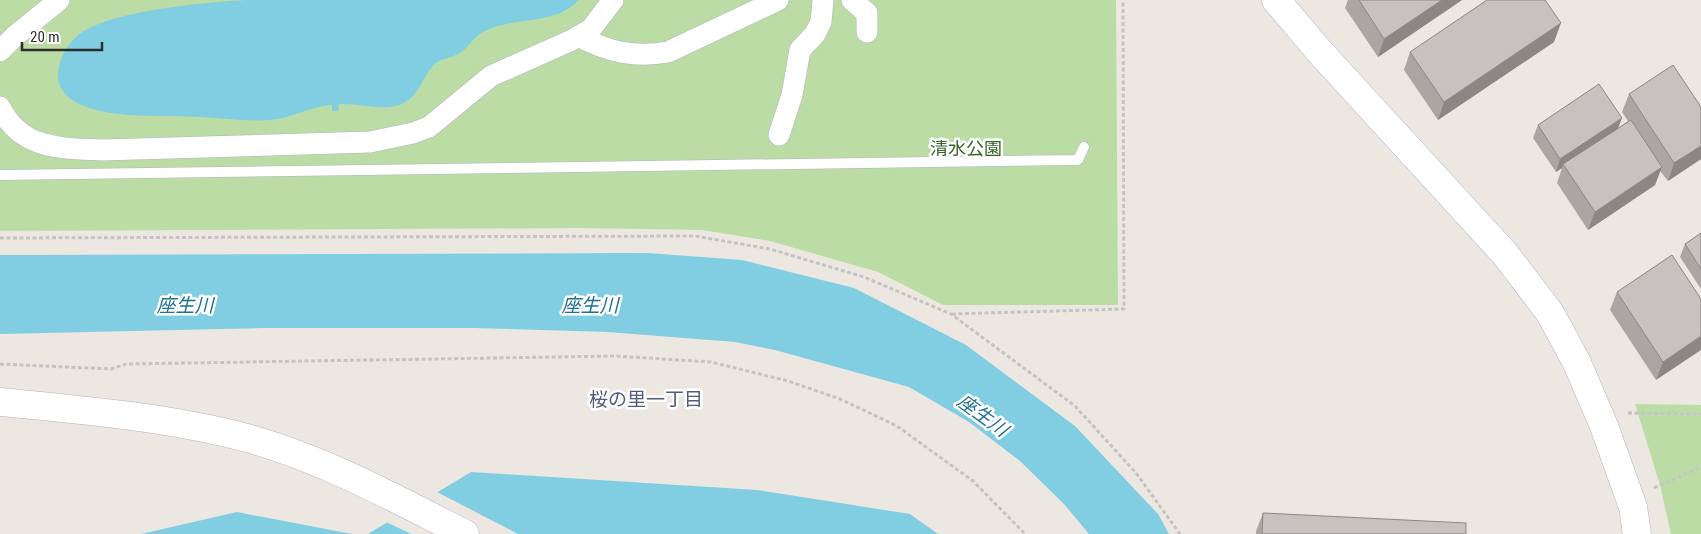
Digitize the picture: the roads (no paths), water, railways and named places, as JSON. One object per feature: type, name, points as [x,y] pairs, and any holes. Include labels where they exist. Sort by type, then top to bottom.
[{"type":"street","points":[[0,51],[15,36],[59,0]]},
{"type":"street","points":[[3,122],[26,137],[70,149],[102,150],[370,142],[413,133],[429,126],[491,76],[591,29],[613,0]]},
{"type":"street","points":[[578,36],[609,51],[623,54],[668,52],[778,0]]},
{"type":"street","points":[[779,135],[792,95],[800,50],[815,34],[821,22],[823,0]]},
{"type":"street","points":[[852,0],[866,13],[867,32]]},
{"type":"street","points":[[1276,0],[1327,60],[1505,254],[1550,313],[1577,363],[1604,426],[1633,507],[1637,534]]},
{"type":"street","points":[[0,402],[122,414],[202,428],[248,439],[292,454],[379,490],[465,534]]},
{"type":"lane","points":[[0,175],[1078,160],[1084,147]]},
{"type":"water","points":[[246,0],[579,0],[558,14],[546,18],[508,24],[483,32],[462,52],[436,63],[410,99],[396,106],[339,104],[338,111],[332,111],[332,105],[277,119],[261,120],[141,116],[111,113],[79,104],[65,94],[59,84],[59,68],[64,53],[77,36],[91,27],[132,14],[157,9]]},
{"type":"water","name":"座生川","points":[[648,253],[742,260],[854,288],[966,345],[1075,426],[1158,514],[1169,534],[1089,534],[1064,504],[1020,461],[969,422],[909,387],[775,350],[735,342],[608,332],[474,328],[264,328],[0,334],[0,255]]},
{"type":"water","points":[[471,472],[757,490],[910,514],[938,534],[368,534]]},
{"type":"water","points":[[237,512],[352,534],[141,534]]},
{"type":"district","name":"桜の里一丁目","points":[[646,399]]},
{"type":"park label","name":"清水公園","points":[[966,149]]}]
